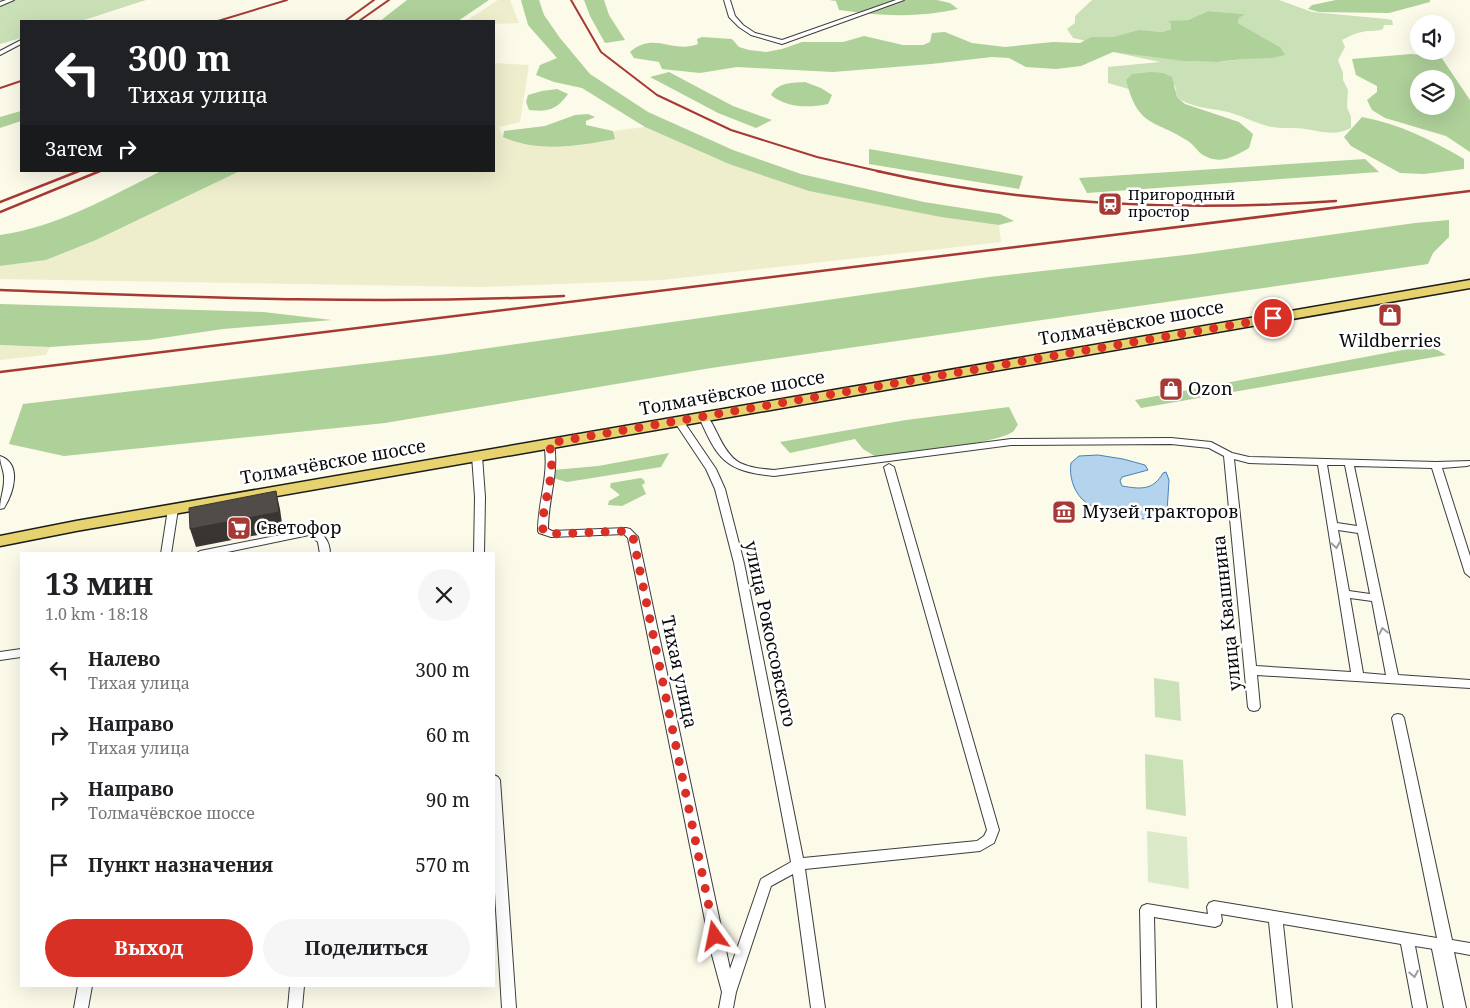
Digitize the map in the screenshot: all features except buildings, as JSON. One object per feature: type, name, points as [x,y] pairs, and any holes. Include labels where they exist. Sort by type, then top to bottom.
[{"type":"main road","name":"Толмачёвское шоссе","points":[[0,541],[549,443],[1470,284]]},
{"type":"street","points":[[0,4],[11,0]]},
{"type":"street","points":[[727,0],[732,17],[741,26],[753,34],[782,42],[901,0]]},
{"type":"street","points":[[0,53],[20,43]]},
{"type":"street","points":[[704,417],[719,452],[732,464],[753,472],[774,473],[1011,442],[1171,441],[1212,445],[1229,455],[1249,460],[1436,465],[1467,463]]},
{"type":"street","name":"улица Рокоссовского","points":[[679,421],[711,469],[720,489],[751,621],[798,864],[818,1008]]},
{"type":"street","name":"Тихая улица","points":[[549,443],[552,456],[551,486],[542,514],[543,531],[551,534],[626,531],[633,537],[719,955],[729,992]]},
{"type":"street","name":"улица Квашнина","points":[[1229,455],[1254,707]]},
{"type":"street","points":[[477,456],[479,552]]},
{"type":"street","points":[[0,459],[10,477],[8,495],[0,506]]},
{"type":"street","points":[[1322,462],[1358,677]]},
{"type":"street","points":[[1349,463],[1393,679]]},
{"type":"street","points":[[1436,465],[1458,530],[1470,574]]},
{"type":"street","points":[[726,1008],[729,992],[766,883],[798,864],[980,846],[989,838],[994,830],[889,467]]},
{"type":"street","points":[[166,552],[173,510]]},
{"type":"street","points":[[1333,526],[1363,530]]},
{"type":"street","points":[[1458,530],[1470,531]]},
{"type":"street","points":[[210,552],[310,532],[319,536],[326,545],[325,552]]},
{"type":"street","points":[[1344,594],[1376,598]]},
{"type":"street","points":[[0,656],[20,653]]},
{"type":"street","points":[[1250,670],[1470,684]]},
{"type":"street","points":[[1398,718],[1441,945],[1449,1008]]},
{"type":"street","points":[[495,795],[509,1008]]},
{"type":"street","points":[[1149,1008],[1147,910],[1215,921],[1214,907],[1470,950]]},
{"type":"street","points":[[1275,917],[1285,1008]]},
{"type":"street","points":[[1407,939],[1420,1008]]},
{"type":"street","points":[[1441,945],[1459,1008]]},
{"type":"street","points":[[81,1008],[85,987]]},
{"type":"street","points":[[295,1008],[297,987]]},
{"type":"green space","points":[[0,0],[146,0],[84,20],[20,20],[20,38],[0,44]]},
{"type":"green space","points":[[407,0],[489,0],[459,20],[381,20]]},
{"type":"green space","points":[[498,0],[510,0],[519,23],[495,24],[495,20],[468,20]]},
{"type":"green space","points":[[521,0],[539,0],[544,15],[560,38],[590,74],[648,112],[733,150],[801,174],[924,202],[1000,214],[1014,221],[999,225],[941,217],[809,191],[729,164],[645,127],[582,88],[554,82],[536,75],[540,65],[557,58],[528,25]]},
{"type":"green space","points":[[584,0],[604,0],[609,15],[625,40],[605,43],[590,16]]},
{"type":"green space","points":[[829,0],[937,0],[950,3],[958,9],[913,15],[869,14],[839,10],[836,1]]},
{"type":"green space","points":[[1092,0],[1279,0],[1312,12],[1392,20],[1393,25],[1384,25],[1383,29],[1359,33],[1342,40],[1345,47],[1338,60],[1343,73],[1343,80],[1348,90],[1347,107],[1351,117],[1351,128],[1329,133],[1302,128],[1272,127],[1228,112],[1195,106],[1177,97],[1175,85],[1126,80],[1129,89],[1108,83],[1108,67],[1160,62],[1113,52],[1211,62],[1243,59],[1280,47],[1238,23],[1239,18],[1244,14],[1208,11],[1188,20],[1169,22],[1171,29],[1162,32],[1139,31],[1113,37],[1091,37],[1086,41],[1073,38],[1067,29],[1075,23],[1075,16]]},
{"type":"green space","points":[[1336,0],[1430,0],[1430,2],[1389,13],[1319,12],[1308,9],[1312,5]]},
{"type":"green space","points":[[1208,11],[1245,14],[1239,18],[1238,23],[1280,47],[1285,55],[1272,58],[1217,62],[1183,61],[1113,52],[1081,66],[1056,69],[1026,67],[1009,58],[992,57],[833,72],[737,67],[700,73],[662,69],[659,62],[634,58],[630,52],[647,43],[680,47],[689,46],[698,44],[697,39],[702,37],[732,39],[739,47],[766,52],[802,42],[843,42],[864,36],[903,45],[923,45],[930,42],[932,33],[945,32],[972,43],[1005,47],[1053,42],[1080,43],[1091,37],[1113,37],[1139,30],[1162,32],[1171,29],[1171,24],[1168,21],[1188,20]]},
{"type":"green space","points":[[1410,54],[1410,60],[1443,60],[1450,70],[1410,70],[1410,115],[1455,115],[1455,78],[1470,100],[1470,152],[1446,136],[1385,118],[1372,110],[1367,100],[1377,92],[1377,86],[1356,75],[1352,59]]},
{"type":"green space","points":[[495,63],[529,65],[520,122],[499,127],[503,137],[615,139],[613,131],[645,127],[729,164],[941,217],[999,225],[1001,242],[662,280],[481,287],[0,279],[0,266],[46,260],[96,240],[238,172],[495,172]]},
{"type":"green space","points":[[669,72],[733,106],[772,120],[756,128],[718,113],[650,77]]},
{"type":"green space","points":[[1163,73],[1172,77],[1177,97],[1185,104],[1239,122],[1253,134],[1249,148],[1226,159],[1209,158],[1188,141],[1142,115],[1136,107],[1126,80],[1132,74]]},
{"type":"green space","points":[[805,82],[821,88],[832,95],[828,104],[813,106],[791,105],[771,95],[781,85]]},
{"type":"green space","points":[[557,89],[568,94],[556,107],[542,111],[529,110],[526,102],[528,95]]},
{"type":"green space","points":[[20,111],[20,121],[0,128],[0,117]]},
{"type":"green space","points":[[588,114],[595,117],[586,121],[586,125],[613,131],[615,139],[573,146],[545,147],[517,142],[503,137],[504,131],[545,126],[575,115]]},
{"type":"green space","points":[[1362,117],[1402,128],[1440,145],[1464,159],[1464,169],[1424,174],[1400,173],[1351,146],[1344,137]]},
{"type":"green space","points":[[869,149],[1023,176],[1019,189],[869,164]]},
{"type":"green space","points":[[1365,159],[1379,172],[1087,193],[1079,178]]},
{"type":"green space","points":[[159,172],[238,172],[96,240],[46,260],[0,266],[0,235],[21,231],[63,218],[102,201]]},
{"type":"green space","points":[[1449,220],[1449,237],[1433,253],[1428,264],[711,368],[385,423],[64,456],[9,444],[23,404],[440,355],[989,277],[1194,254],[1415,223]]},
{"type":"green space","points":[[0,304],[263,312],[332,320],[223,329],[148,340],[50,347],[0,345]]},
{"type":"green space","points":[[0,345],[50,347],[46,355],[0,360]]},
{"type":"green space","points":[[1429,345],[1446,355],[1141,408],[1135,400]]},
{"type":"green space","points":[[1009,407],[1018,425],[1014,431],[990,440],[948,448],[876,457],[863,449],[855,439],[790,453],[780,442],[906,420]]},
{"type":"green space","points":[[669,453],[661,467],[567,482],[549,477],[553,470],[598,466]]},
{"type":"green space","points":[[641,478],[645,483],[642,485],[646,494],[622,506],[608,505],[609,501],[620,495],[610,487],[611,483]]},
{"type":"green space","points":[[1154,678],[1179,682],[1181,721],[1155,717]]},
{"type":"green space","points":[[1145,754],[1183,760],[1186,816],[1146,809]]},
{"type":"green space","points":[[1147,831],[1187,837],[1189,889],[1148,882]]},
{"type":"water","points":[[1098,455],[1145,465],[1148,470],[1122,477],[1120,481],[1122,486],[1140,488],[1150,486],[1166,472],[1169,480],[1167,512],[1148,519],[1136,519],[1100,510],[1082,499],[1072,482],[1071,463],[1079,456]]},
{"type":"railway","points":[[221,20],[287,0]]},
{"type":"railway","points":[[346,20],[374,0]]},
{"type":"railway","points":[[360,20],[389,0]]},
{"type":"railway","points":[[571,0],[601,52],[657,95],[731,130],[817,157],[882,172]]},
{"type":"railway","points":[[0,88],[20,81]]},
{"type":"railway","points":[[877,171],[991,192],[1105,203],[1220,206],[1336,201]]},
{"type":"railway","points":[[0,202],[76,172]]},
{"type":"railway","points":[[0,212],[98,172]]},
{"type":"railway","points":[[0,372],[1470,191]]},
{"type":"railway","points":[[0,290],[352,300],[494,299],[564,296]]},
{"type":"place","name":"Пригородный простор","points":[[1110,204]]},
{"type":"place","name":"Wildberries","points":[[1390,315]]},
{"type":"place","name":"Ozon","points":[[1171,389]]},
{"type":"place","name":"Музей тракторов","points":[[1064,512]]},
{"type":"place","name":"Светофор","points":[[239,528]]},
{"type":"route","points":[[715,936],[633,537],[626,531],[551,534],[543,531],[542,514],[551,486],[552,456],[549,443],[1273,318]]}]
